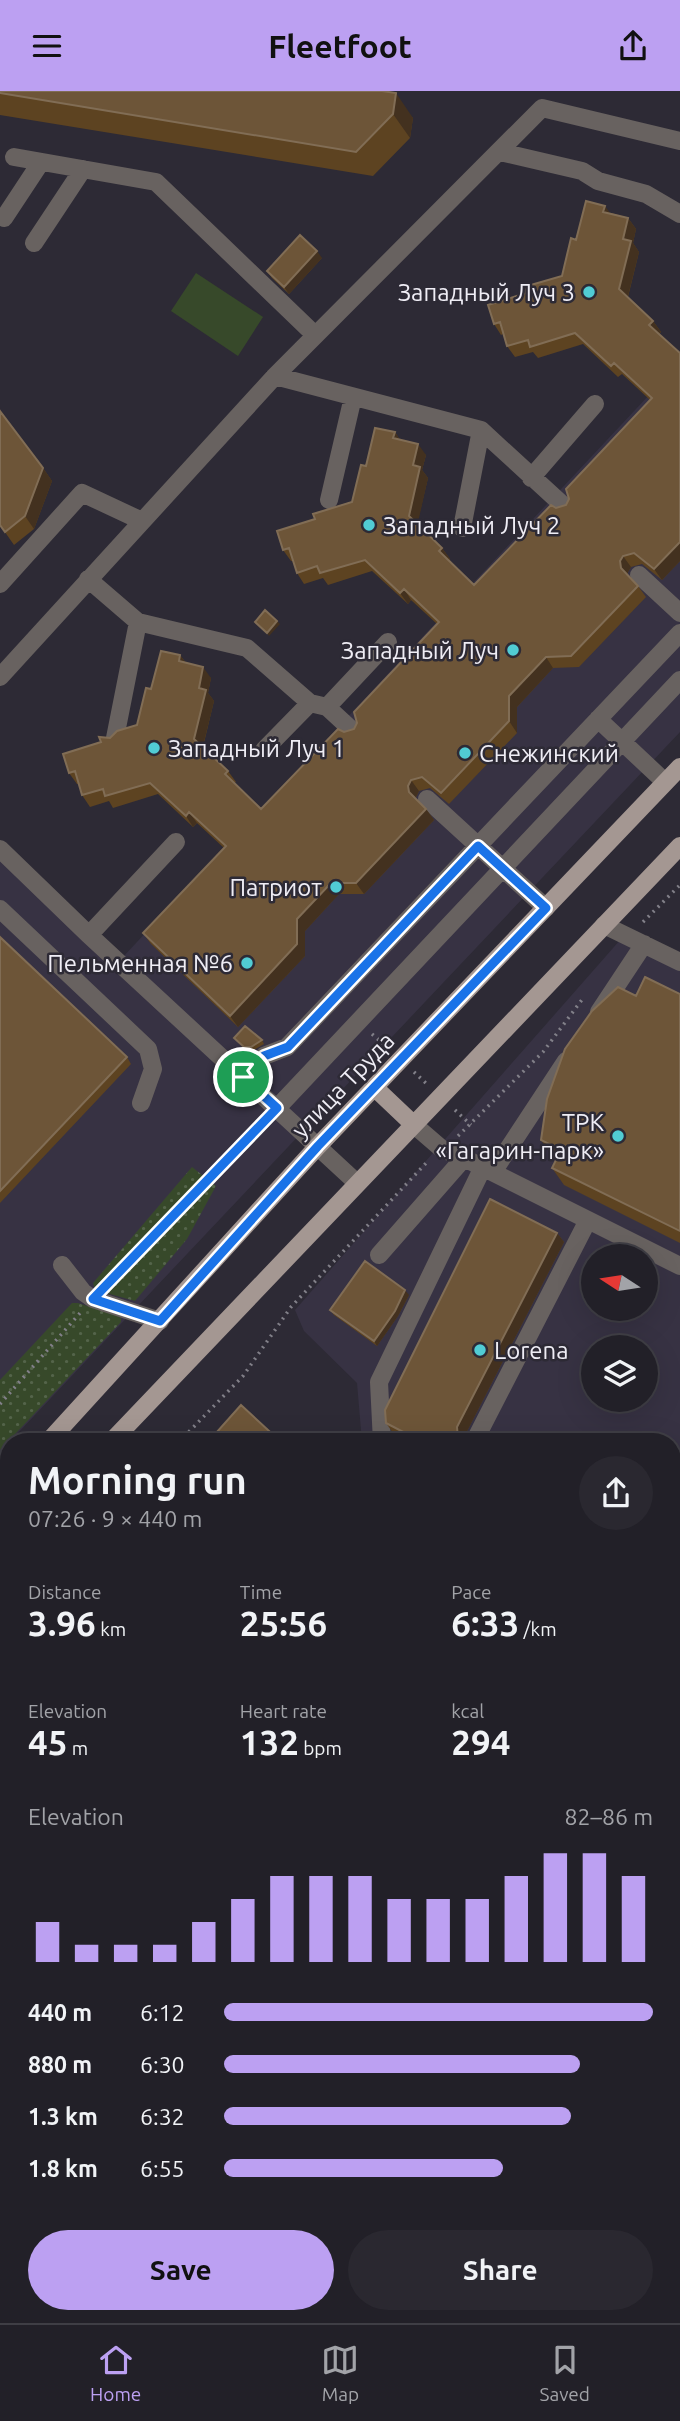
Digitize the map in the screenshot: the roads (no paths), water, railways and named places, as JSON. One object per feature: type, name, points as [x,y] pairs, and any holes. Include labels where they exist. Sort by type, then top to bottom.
[{"type":"main road","name":"улица Труда","points":[[56,1433],[318,1146],[680,767]]},
{"type":"main road","points":[[120,1433],[680,846]]},
{"type":"main road","points":[[374,1087],[414,1124]]},
{"type":"lane","points":[[0,677],[275,376],[541,108],[680,141]]},
{"type":"lane","points":[[500,152],[582,170],[598,181],[646,194],[680,214]]},
{"type":"lane","points":[[14,157],[156,182],[315,335]]},
{"type":"lane","points":[[4,218],[41,162]]},
{"type":"lane","points":[[34,243],[83,169]]},
{"type":"lane","points":[[275,376],[481,430],[566,508]]},
{"type":"lane","points":[[329,500],[353,397]]},
{"type":"lane","points":[[531,478],[595,404]]},
{"type":"lane","points":[[462,527],[481,430]]},
{"type":"lane","points":[[0,583],[82,493],[142,521]]},
{"type":"lane","points":[[639,575],[680,613]]},
{"type":"lane","points":[[88,579],[138,622],[247,649],[354,732]]},
{"type":"lane","points":[[115,738],[138,622]]},
{"type":"lane","points":[[243,1077],[264,1056],[288,1047],[680,633]]},
{"type":"lane","points":[[264,750],[387,642]]},
{"type":"lane","points":[[277,1108],[680,680]]},
{"type":"lane","points":[[598,719],[665,782]]},
{"type":"lane","points":[[428,799],[546,908]]},
{"type":"lane","points":[[89,935],[176,842]]},
{"type":"lane","points":[[0,849],[89,935],[358,1183]]},
{"type":"lane","points":[[0,909],[148,1049],[153,1069],[141,1103]]},
{"type":"lane","points":[[604,925],[677,958]]},
{"type":"lane","points":[[591,1024],[644,944]]},
{"type":"lane","points":[[382,1433],[379,1382],[488,1170],[576,1047]]},
{"type":"lane","points":[[414,1124],[442,1149],[680,1266]]},
{"type":"lane","points":[[379,1255],[464,1158]]},
{"type":"lane","points":[[479,1433],[588,1220]]},
{"type":"lane","points":[[62,1265],[83,1292],[93,1299],[160,1321]]},
{"type":"place","name":"Западный Луч 3","points":[[589,292]]},
{"type":"place","name":"Западный Луч 2","points":[[369,525]]},
{"type":"place","name":"Западный Луч","points":[[513,650]]},
{"type":"place","name":"Западный Луч 1","points":[[154,748]]},
{"type":"place","name":"Снежинский","points":[[465,753]]},
{"type":"place","name":"Патриот","points":[[336,887]]},
{"type":"place","name":"Пельменная №6","points":[[247,963]]},
{"type":"place","name":"ТРК «Гагарин-парк»","points":[[618,1136]]},
{"type":"place","name":"Lorena","points":[[480,1350]]}]
